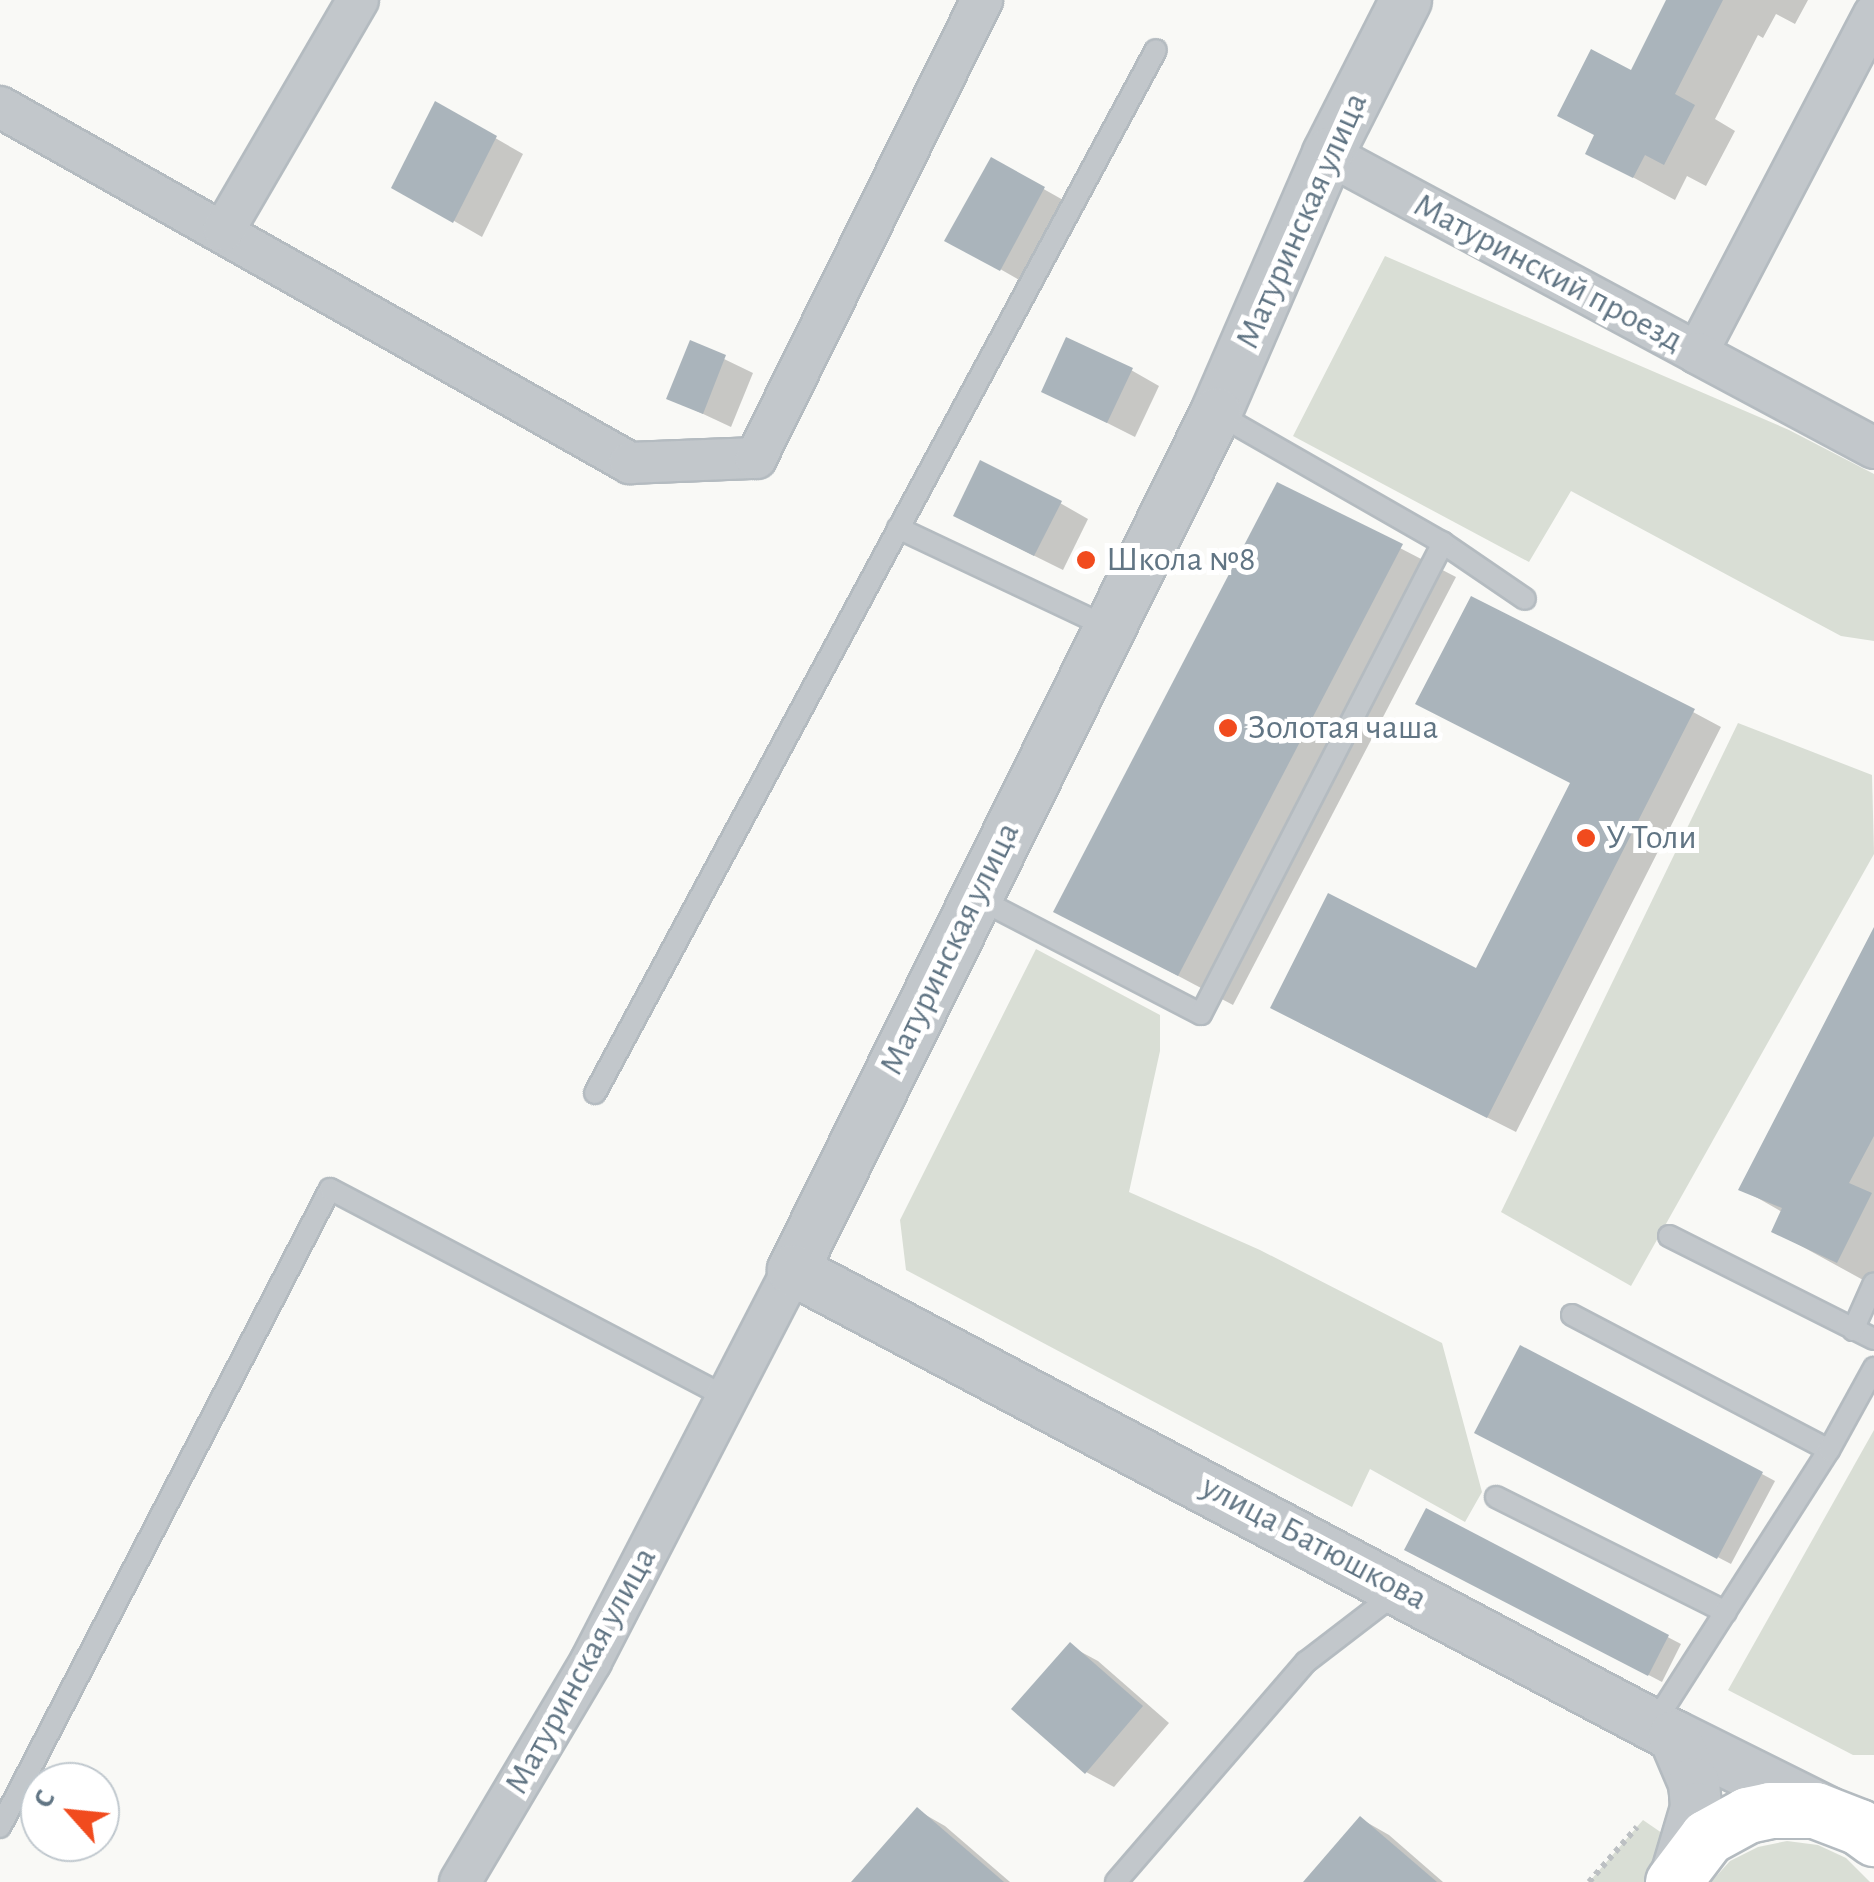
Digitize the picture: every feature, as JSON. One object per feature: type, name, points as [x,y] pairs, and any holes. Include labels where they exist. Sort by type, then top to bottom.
[{"type":"main road","points":[[1675,1877],[1707,1838],[1747,1815],[1792,1808],[1861,1825]]},
{"type":"street","points":[[224,230],[358,0]]},
{"type":"street","points":[[0,107],[224,230],[630,463],[756,458],[982,0]]},
{"type":"street","name":"Матуринская улица","points":[[460,1882],[591,1662],[793,1270],[1107,627],[1216,413],[1328,154],[1406,0]]},
{"type":"street","name":"Матуринский проезд","points":[[1328,154],[1698,353],[1874,15]]},
{"type":"street","points":[[1698,353],[1874,448]]},
{"type":"street","name":"улица Батюшкова","points":[[793,1270],[1664,1730],[1861,1825]]},
{"type":"street","points":[[1664,1730],[1694,1782],[1696,1808],[1675,1877]]},
{"type":"lane","points":[[595,1092],[1156,50]]},
{"type":"lane","points":[[1216,413],[1444,543],[1526,599]]},
{"type":"lane","points":[[898,528],[1107,627]]},
{"type":"lane","points":[[975,897],[1201,1014],[1444,543]]},
{"type":"lane","points":[[0,1827],[330,1189],[728,1398]]},
{"type":"lane","points":[[1669,1236],[1874,1339]]},
{"type":"lane","points":[[1852,1330],[1874,1283]]},
{"type":"lane","points":[[1572,1314],[1829,1450]]},
{"type":"lane","points":[[1664,1730],[1726,1612],[1829,1450],[1874,1368]]},
{"type":"lane","points":[[1496,1497],[1726,1612]]},
{"type":"lane","points":[[1116,1882],[1306,1662],[1401,1589]]},
{"type":"path","points":[[1588,1882],[1644,1820]]},
{"type":"shaded area","points":[[1385,256],[1789,430],[1874,474],[1874,641],[1841,636],[1571,491],[1529,562],[1293,436]]},
{"type":"shaded area","points":[[1738,723],[1872,775],[1874,854],[1631,1286],[1501,1212]]},
{"type":"shaded area","points":[[1036,949],[1160,1015],[1160,1051],[1129,1192],[1260,1250],[1442,1343],[1482,1492],[1465,1522],[1370,1469],[1352,1507],[906,1270],[900,1220]]},
{"type":"shaded area","points":[[1874,1430],[1874,1755],[1853,1755],[1728,1690]]},
{"type":"shaded area","points":[[1643,1820],[1691,1853],[1673,1882],[1589,1882]]},
{"type":"shaded area","points":[[1787,1841],[1818,1845],[1846,1858],[1870,1882],[1711,1882],[1730,1861],[1758,1847]]},
{"type":"building","points":[[1666,0],[1723,0],[1675,94],[1695,105],[1664,165],[1645,155],[1633,178],[1585,154],[1594,135],[1557,116],[1591,49],[1631,70]]},
{"type":"building","points":[[435,101],[497,136],[453,223],[391,188]]},
{"type":"building","points":[[991,157],[1045,187],[1000,271],[944,241]]},
{"type":"building","points":[[1066,337],[1133,368],[1107,423],[1041,392]]},
{"type":"building","points":[[690,340],[726,355],[703,414],[666,399]]},
{"type":"building","points":[[980,460],[1062,501],[1034,556],[953,516]]},
{"type":"building","name":"Золотая чаша","points":[[1277,482],[1403,544],[1178,976],[1053,912]]},
{"type":"building","name":"У Толи","points":[[1471,596],[1695,709],[1487,1118],[1270,1008],[1328,893],[1476,968],[1570,783],[1415,704]]},
{"type":"building","points":[[1874,927],[1874,1136],[1849,1183],[1872,1193],[1837,1263],[1771,1232],[1782,1208],[1738,1190]]},
{"type":"building","points":[[1520,1345],[1763,1472],[1717,1559],[1474,1433]]},
{"type":"building","points":[[1426,1508],[1669,1635],[1648,1676],[1404,1550]]},
{"type":"building","points":[[1070,1642],[1143,1706],[1085,1774],[1011,1709]]},
{"type":"building","points":[[917,1807],[1004,1882],[851,1882]]},
{"type":"building","points":[[1360,1816],[1437,1882],[1303,1882]]},
{"type":"place","name":"Школа №8","points":[[1086,560]]},
{"type":"place","name":"Золотая чаша","points":[[1228,728]]},
{"type":"place","name":"У Толи","points":[[1586,838]]}]
